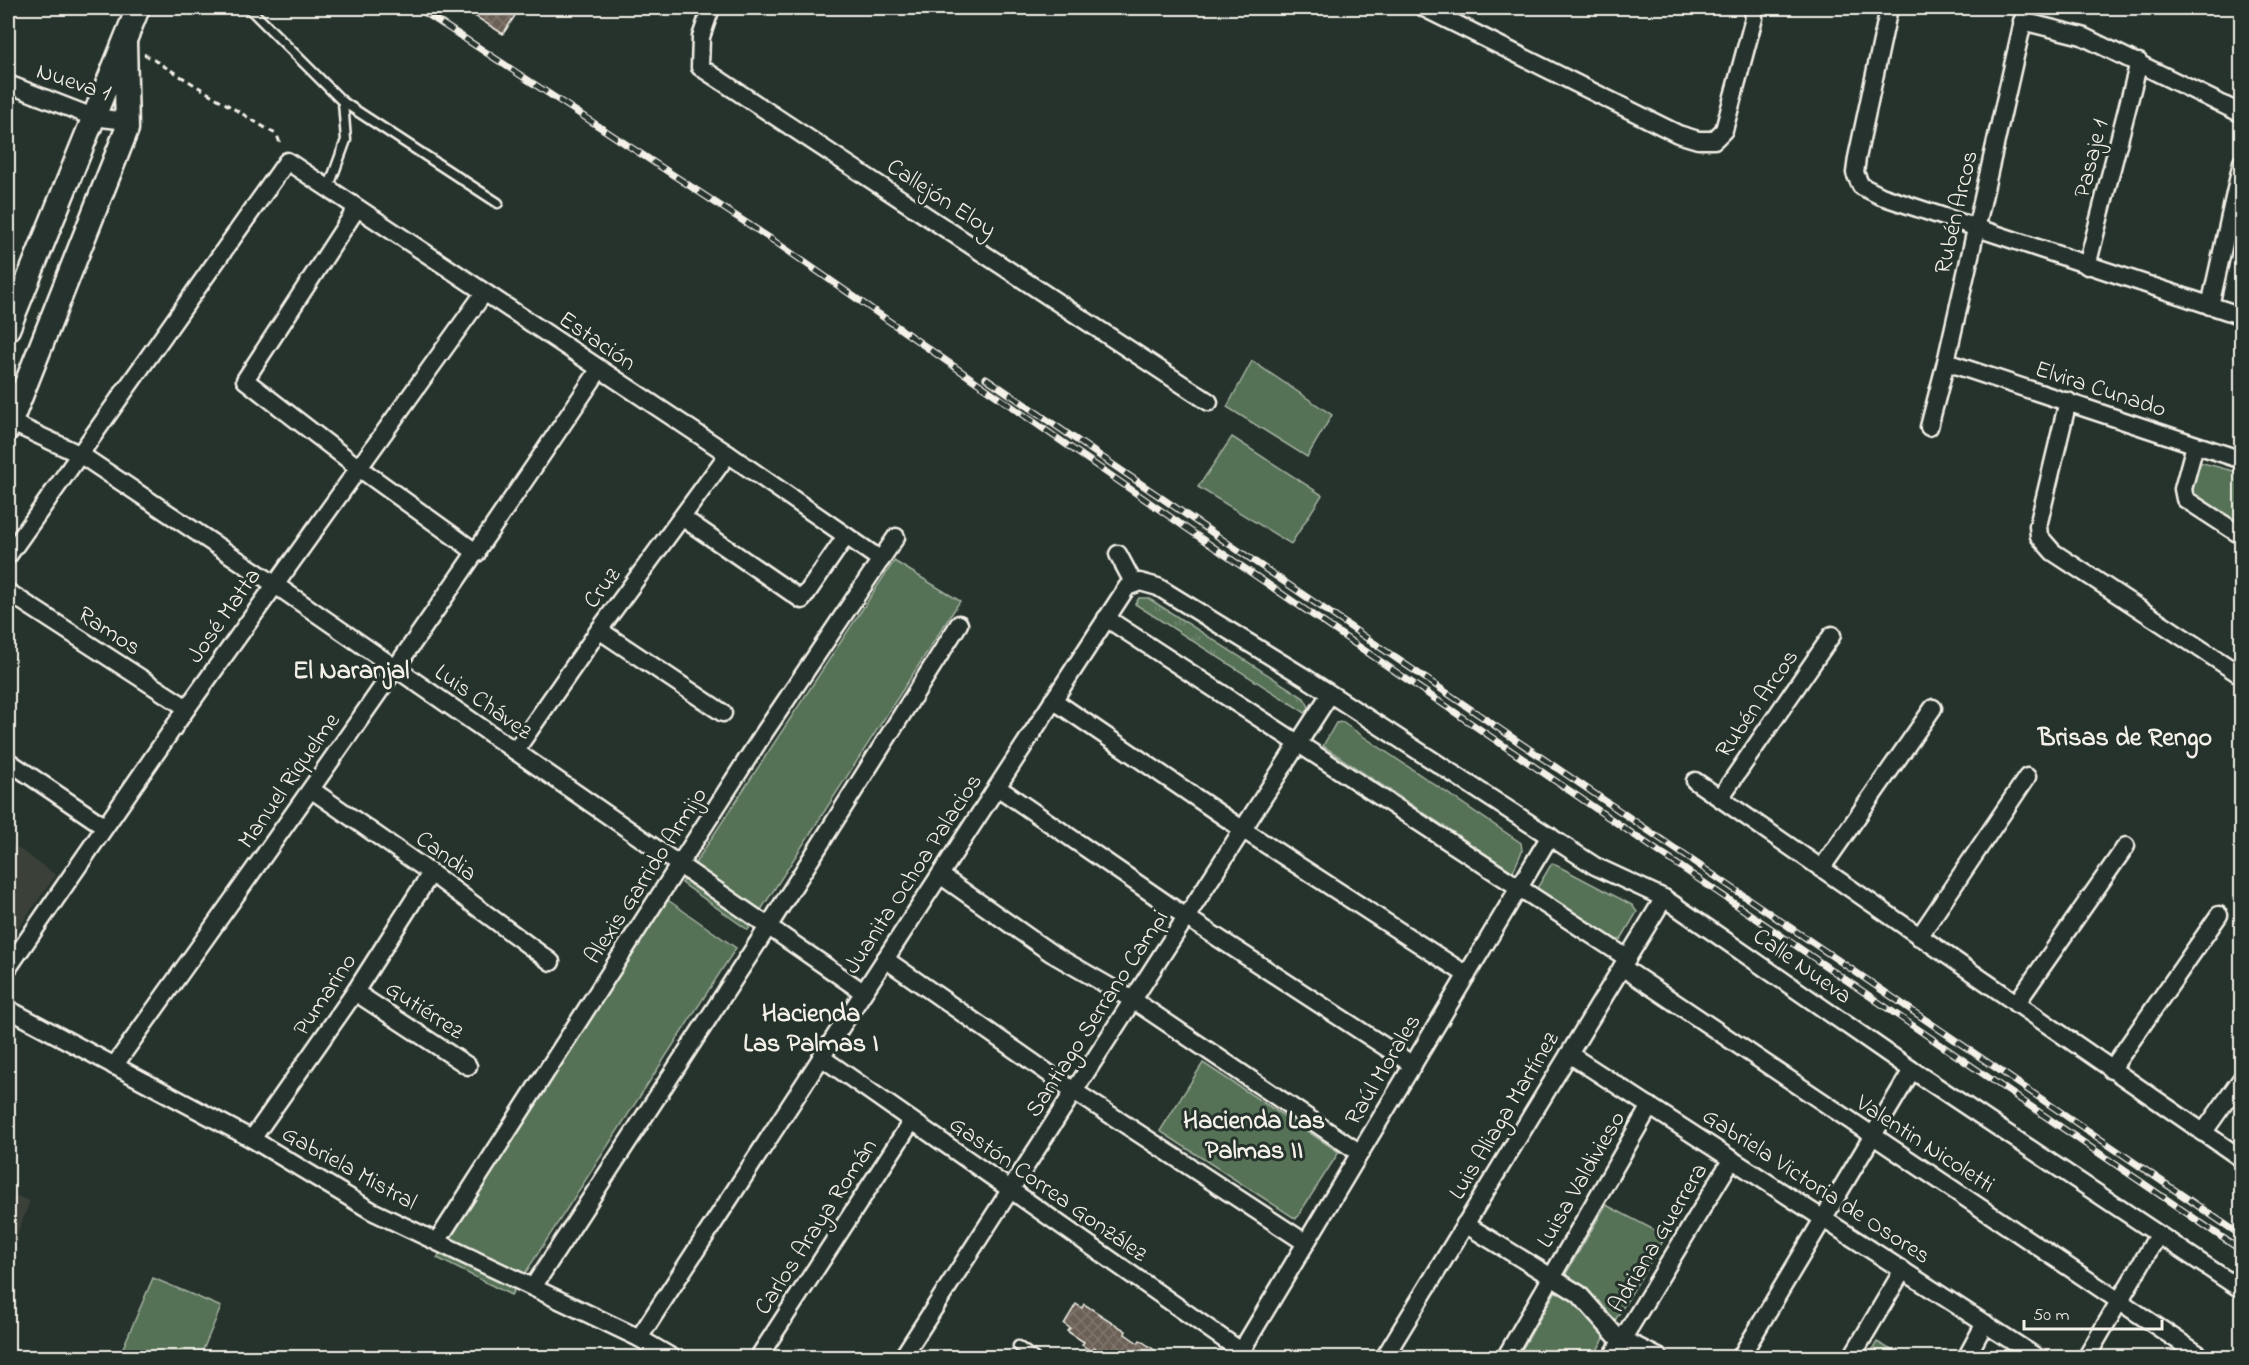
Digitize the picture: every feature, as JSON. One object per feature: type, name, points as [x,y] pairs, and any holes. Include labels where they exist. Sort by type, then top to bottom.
[{"type":"main road","points":[[8,329],[138,8]]},
{"type":"main road","points":[[8,424],[127,129],[124,42]]},
{"type":"street","name":"Callejón Eloy","points":[[711,8],[701,37],[700,67],[1209,402]]},
{"type":"street","points":[[1424,8],[1678,134],[1698,140],[1714,140],[1724,130],[1754,18],[1753,8]]},
{"type":"street","points":[[1889,8],[1855,173],[1861,186],[1881,196],[1976,229],[2241,316]]},
{"type":"street","points":[[2024,14],[2082,36],[2139,62],[2241,114]]},
{"type":"street","name":"Rubén Arcos","points":[[1929,427],[1946,362],[2024,14]]},
{"type":"street","name":"Pasaje 1","points":[[2087,266],[2139,62]]},
{"type":"street","name":"Nueva 1","points":[[8,84],[93,117],[127,121]]},
{"type":"street","points":[[8,556],[287,161]]},
{"type":"street","name":"Estación","points":[[287,161],[728,454],[881,560]]},
{"type":"street","points":[[2210,306],[2241,162]]},
{"type":"street","points":[[357,208],[245,380],[359,468],[477,553]]},
{"type":"street","name":"José Matta","points":[[8,969],[104,826],[274,584],[484,293]]},
{"type":"street","name":"Elvira Cunado","points":[[1946,362],[2241,460]]},
{"type":"street","name":"Manuel Riquelme","points":[[114,1066],[312,789],[394,667],[477,553],[599,370]]},
{"type":"street","points":[[2068,401],[2038,526],[2039,536],[2053,552],[2241,676]]},
{"type":"street","name":"Luis Chávez","points":[[8,424],[81,455],[274,584],[863,992]]},
{"type":"street","points":[[2195,445],[2183,489],[2185,499],[2241,536]]},
{"type":"street","name":"Cruz","points":[[515,751],[599,630],[728,454]]},
{"type":"street","points":[[683,518],[802,600],[846,536]]},
{"type":"street","name":"Alexis Garrido Armijo","points":[[438,1240],[762,736],[896,537]]},
{"type":"street","points":[[1118,554],[1130,585]]},
{"type":"street","name":"Calle Nueva","points":[[1130,585],[1140,582],[1158,587],[1330,694],[1595,866],[1664,898],[1912,1070],[2241,1290]]},
{"type":"street","name":"Juanita Ochoa Palacios","points":[[639,1338],[1106,618],[1130,585]]},
{"type":"street","name":"Ramos","points":[[8,592],[187,708]]},
{"type":"street","name":"Valentin Nicoletti","points":[[1106,618],[1520,888],[1872,1137],[2204,1358]]},
{"type":"street","points":[[533,1287],[768,927],[958,624]]},
{"type":"street","points":[[599,630],[723,713]]},
{"type":"street","name":"Rubén Arcos","points":[[1720,798],[1832,635]]},
{"type":"street","name":"Santiago Serrano Campi","points":[[902,1358],[1330,694]]},
{"type":"street","points":[[1053,700],[1242,829],[1467,975]]},
{"type":"street","points":[[1821,869],[1934,708]]},
{"type":"street","points":[[8,761],[104,826]]},
{"type":"street","points":[[1919,937],[2027,777]]},
{"type":"street","points":[[1695,781],[2241,1159]]},
{"type":"street","points":[[997,787],[1186,917],[1413,1065]]},
{"type":"street","name":"Candia","points":[[312,789],[551,962]]},
{"type":"street","name":"Raúl Morales","points":[[1242,1355],[1306,1243],[1550,836]]},
{"type":"street","points":[[2016,1004],[2126,846]]},
{"type":"street","name":"Pumarino","points":[[252,1139],[355,992],[431,873]]},
{"type":"street","points":[[940,875],[1051,953],[1132,1000],[1360,1153]]},
{"type":"street","name":"Luis Aliaga Martínez","points":[[1384,1358],[1664,898]]},
{"type":"street","points":[[2110,1070],[2219,915]]},
{"type":"street","points":[[885,959],[1074,1091],[1306,1243]]},
{"type":"street","name":"Gutiérrez","points":[[355,992],[468,1066]]},
{"type":"street","name":"Gabriela Mistral","points":[[8,1009],[252,1139],[372,1211],[438,1240],[639,1338],[673,1358]]},
{"type":"street","name":"Gabriela Victoria de Osores","points":[[1569,1054],[2038,1358]]},
{"type":"street","name":"Gastón Correa González","points":[[821,1057],[1242,1355]]},
{"type":"street","points":[[1740,1358],[1912,1070]]},
{"type":"street","points":[[2203,1133],[2241,1078]]},
{"type":"street","name":"Luisa Valdivieso","points":[[1505,1358],[1650,1106]]},
{"type":"street","name":"Carlos Araya Román","points":[[758,1358],[912,1121]]},
{"type":"street","name":"Adriana Guerrera","points":[[1611,1358],[1732,1159]]},
{"type":"street","points":[[1465,1224],[1579,1294],[1616,1336],[1660,1358]]},
{"type":"street","points":[[2086,1358],[2158,1235]]},
{"type":"street","points":[[1851,1358],[1903,1270]]},
{"type":"street","points":[[1966,1358],[1985,1323]]},
{"type":"lane","points":[[249,8],[343,102],[498,203]]},
{"type":"lane","points":[[328,189],[346,140],[343,102]]},
{"type":"lane","points":[[1018,1346],[1035,1358]]},
{"type":"path","points":[[124,42],[277,135],[287,161]]},
{"type":"shaded area","points":[[8,841],[56,875],[8,943]]},
{"type":"shaded area","points":[[8,1193],[30,1201],[8,1257]]},
{"type":"green space","points":[[1252,361],[1332,415],[1307,457],[1227,407]]},
{"type":"green space","points":[[1232,437],[1322,495],[1291,544],[1198,487]]},
{"type":"green space","points":[[2199,462],[2241,473],[2241,527],[2190,495]]},
{"type":"green space","points":[[894,561],[960,601],[748,930],[682,883]]},
{"type":"green space","points":[[1139,598],[1148,598],[1304,698],[1309,707],[1307,714],[1135,604]]},
{"type":"green space","points":[[1342,722],[1521,843],[1522,851],[1513,872],[1323,746],[1336,723]]},
{"type":"green space","points":[[1552,863],[1632,905],[1637,912],[1621,939],[1614,941],[1536,890]]},
{"type":"green space","points":[[665,898],[736,948],[511,1295],[437,1258]]},
{"type":"green space","points":[[1203,1063],[1339,1152],[1296,1219],[1160,1131]]},
{"type":"green space","points":[[1606,1205],[1666,1236],[1593,1357],[1517,1358]]},
{"type":"green space","points":[[153,1278],[221,1307],[200,1357],[119,1357]]},
{"type":"green space","points":[[1877,1342],[1904,1357],[1868,1357]]},
{"type":"building","points":[[462,8],[520,8],[503,34]]},
{"type":"building","points":[[1076,1304],[1082,1308],[1084,1304],[1126,1331],[1125,1334],[1138,1343],[1140,1340],[1166,1358],[1116,1358],[1112,1355],[1109,1358],[1094,1347],[1091,1351],[1082,1345],[1084,1342],[1067,1331],[1070,1328],[1064,1324]]},
{"type":"railway","points":[[418,8],[774,241],[1212,546],[2242,1251]]},
{"type":"railway","points":[[986,378],[2242,1236]]},
{"type":"district","name":"El Naranjal","points":[[351,669]]},
{"type":"district","name":"Brisas de Rengo","points":[[2125,736]]},
{"type":"district","name":"Hacienda Las Palmas I","points":[[811,1027]]},
{"type":"district","name":"Hacienda Las Palmas II","points":[[1254,1134]]}]
